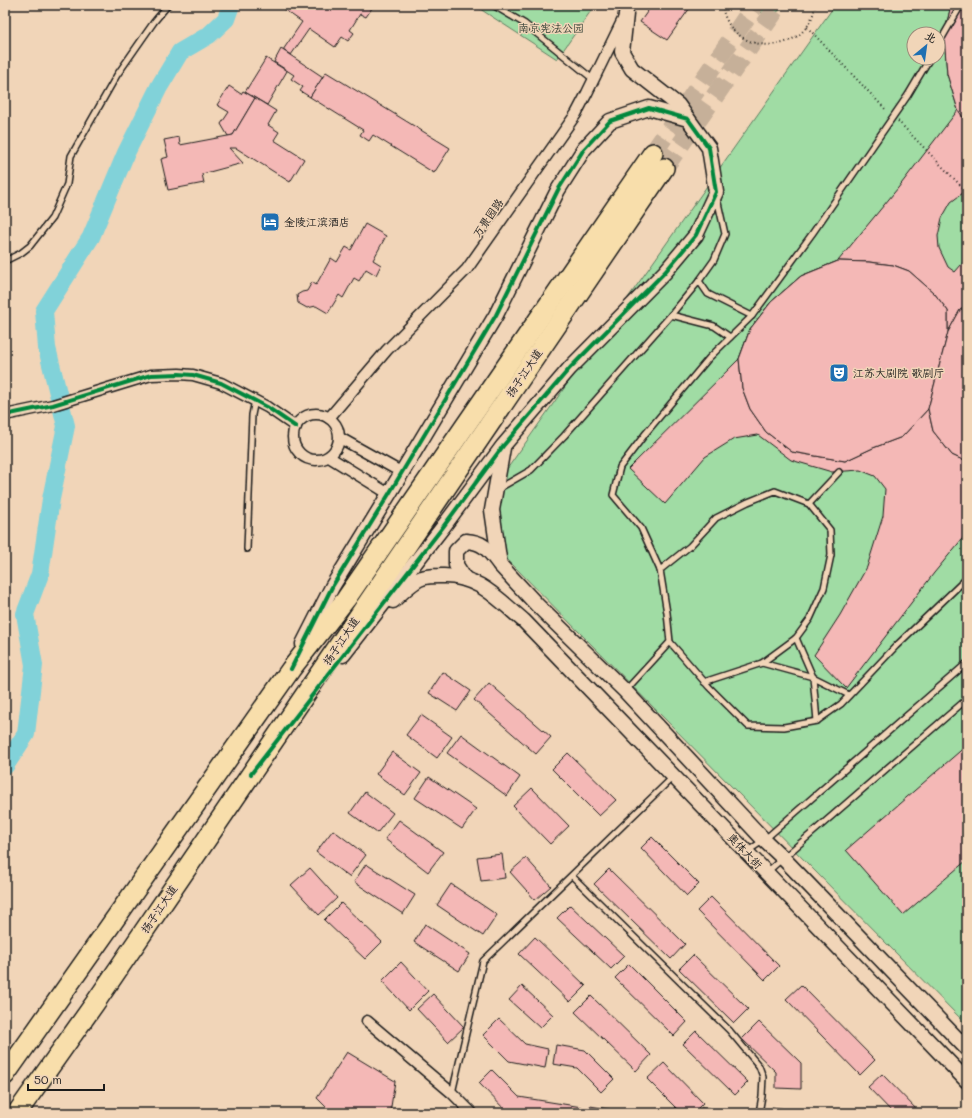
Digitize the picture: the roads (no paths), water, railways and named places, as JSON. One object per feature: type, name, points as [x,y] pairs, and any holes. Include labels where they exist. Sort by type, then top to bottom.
[{"type":"highway","name":"扬子江大道","points":[[5,1075],[290,669],[346,599],[658,160],[251,774],[100,996],[17,1113]]},
{"type":"street","name":"万景园路","points":[[329,418],[387,350],[467,269],[576,114],[628,9]]},
{"type":"street","points":[[251,774],[443,527],[503,446],[570,368],[665,272],[696,235],[716,192],[709,148],[678,105],[632,69],[622,52],[628,9]]},
{"type":"street","points":[[290,669],[332,587],[496,314],[558,190],[584,149],[610,121],[649,108],[688,119]]},
{"type":"street","points":[[5,415],[53,405],[151,375],[179,374],[193,375],[222,383],[255,400],[296,427]]},
{"type":"street","points":[[314,414],[329,418],[335,423],[339,430],[340,438],[335,452],[322,460],[307,459],[296,449],[293,442],[293,434],[296,427],[300,420],[314,414]]},
{"type":"street","points":[[340,438],[401,472]]},
{"type":"street","points":[[500,565],[492,510],[503,446]]},
{"type":"street","points":[[329,457],[389,494]]},
{"type":"street","name":"奥体大街","points":[[465,579],[456,565],[456,551],[466,541],[477,542],[487,549],[537,605],[625,691],[764,840],[967,1049]]},
{"type":"street","name":"奥体大街","points":[[353,641],[401,593],[421,578],[448,575],[465,579],[484,587],[524,621],[967,1080]]},
{"type":"street","points":[[367,1021],[452,1093],[472,1113]]},
{"type":"lane","points":[[5,261],[21,253],[30,246],[52,218],[68,184],[71,156],[117,76],[154,22],[168,5]]},
{"type":"lane","points":[[493,5],[525,24],[594,80]]},
{"type":"lane","points":[[946,32],[962,5]]},
{"type":"lane","points":[[925,66],[908,95],[812,234],[752,316],[709,358],[646,432],[620,467],[613,494],[641,528],[660,570],[670,642],[704,682],[748,726],[784,727],[817,721],[841,704],[896,646],[967,578]]},
{"type":"lane","points":[[496,491],[530,470],[564,436],[671,315],[699,281],[714,260],[725,234],[716,192]]},
{"type":"lane","points":[[699,281],[708,294],[752,316]]},
{"type":"lane","points":[[671,315],[714,326],[730,337]]},
{"type":"lane","points":[[247,549],[252,415],[255,400]]},
{"type":"lane","points":[[809,504],[839,472]]},
{"type":"lane","points":[[660,570],[690,546],[716,518],[774,491],[809,504],[830,530],[831,555],[824,588],[810,619],[796,638],[762,663],[704,682]]},
{"type":"lane","points":[[796,638],[813,677],[817,721]]},
{"type":"lane","points":[[625,691],[670,642]]},
{"type":"lane","points":[[762,663],[813,677],[849,695]]},
{"type":"lane","points":[[747,852],[764,840],[967,663]]},
{"type":"lane","points":[[766,872],[967,699]]},
{"type":"lane","points":[[452,1093],[483,961],[673,776]]},
{"type":"lane","points":[[572,876],[729,1030],[759,1066],[763,1077],[759,1113]]},
{"type":"waterway","points":[[5,766],[26,734],[34,665],[25,614],[40,574],[51,499],[66,426],[47,348],[44,311],[91,237],[126,153],[159,87],[180,52],[209,35],[226,19],[231,5]]},
{"type":"tunnel","points":[[653,153],[755,5]]},
{"type":"tunnel","points":[[664,168],[779,5]]},
{"type":"place","name":"金陵江滨酒店","points":[[270,222]]},
{"type":"place","name":"江苏大剧院 歌剧厅","points":[[839,373]]},
{"type":"park label","name":"南京宪法公园","points":[[551,28]]}]
